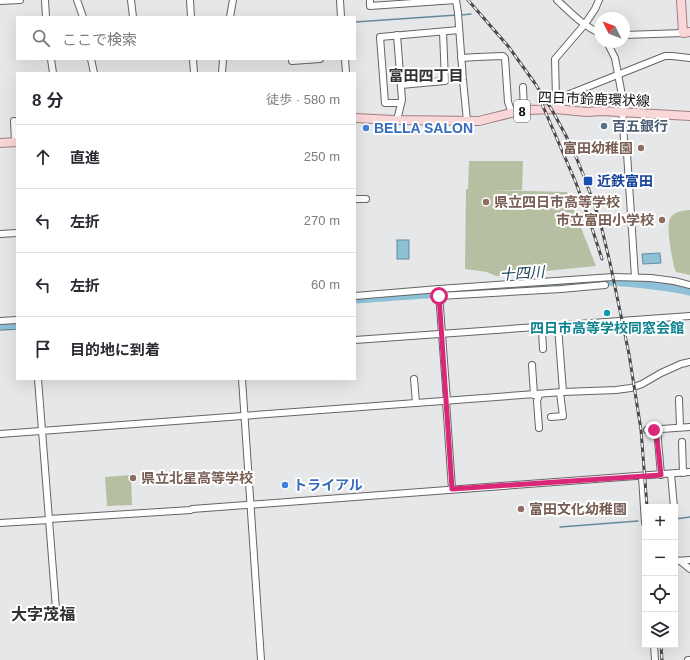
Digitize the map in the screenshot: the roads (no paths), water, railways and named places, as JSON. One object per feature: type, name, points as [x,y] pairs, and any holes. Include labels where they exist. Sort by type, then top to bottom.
[{"type":"main road","points":[[681,0],[686,33]]},
{"type":"main road","name":"四日市鈴鹿環状線","points":[[356,118],[466,122],[479,121],[524,111],[555,109],[587,112],[602,111],[690,116]]},
{"type":"main road","points":[[0,143],[16,142]]},
{"type":"street","points":[[0,1],[20,0]]},
{"type":"street","points":[[45,0],[46,16]]},
{"type":"street","points":[[77,0],[83,16]]},
{"type":"street","points":[[131,0],[132,16]]},
{"type":"street","points":[[190,0],[191,16]]},
{"type":"street","points":[[230,16],[233,0]]},
{"type":"street","points":[[340,0],[341,16]]},
{"type":"street","points":[[370,0],[370,6],[398,2],[456,0],[459,15],[466,122]]},
{"type":"street","points":[[557,0],[574,16],[594,29]]},
{"type":"street","points":[[562,110],[556,98],[555,59],[585,24],[599,0]]},
{"type":"street","points":[[400,103],[385,103],[380,37],[459,30]]},
{"type":"street","points":[[401,85],[445,81],[443,32]]},
{"type":"street","points":[[630,35],[686,33]]},
{"type":"street","points":[[397,35],[402,100],[400,103],[397,120]]},
{"type":"street","points":[[610,48],[615,58],[621,90],[624,140],[627,153],[635,277]]},
{"type":"street","points":[[461,58],[503,56],[505,58],[508,102],[512,113]]},
{"type":"street","points":[[557,99],[665,56],[690,58]]},
{"type":"street","points":[[51,60],[53,72]]},
{"type":"street","points":[[91,60],[94,72]]},
{"type":"street","points":[[193,60],[194,72]]},
{"type":"street","points":[[222,72],[223,60]]},
{"type":"street","points":[[292,60],[306,60]]},
{"type":"street","points":[[345,60],[346,72]]},
{"type":"street","points":[[523,87],[524,111]]},
{"type":"street","points":[[14,121],[16,142]]},
{"type":"street","points":[[356,199],[366,198]]},
{"type":"street","points":[[0,234],[16,233]]},
{"type":"street","points":[[439,293],[613,277],[651,278],[690,285]]},
{"type":"street","points":[[356,296],[561,289],[605,285]]},
{"type":"street","points":[[439,293],[452,489]]},
{"type":"street","points":[[356,340],[690,316]]},
{"type":"street","points":[[0,321],[16,320]]},
{"type":"street","points":[[551,417],[563,416],[558,326]]},
{"type":"street","points":[[540,327],[542,330],[543,349]]},
{"type":"street","points":[[0,434],[561,392],[616,390],[631,388],[642,384],[661,373],[690,362]]},
{"type":"street","points":[[532,365],[539,428]]},
{"type":"street","points":[[414,379],[416,404]]},
{"type":"street","points":[[38,380],[56,609]]},
{"type":"street","points":[[242,380],[261,660]]},
{"type":"street","points":[[679,400],[680,428]]},
{"type":"street","points":[[647,430],[690,427]]},
{"type":"street","points":[[656,429],[661,475]]},
{"type":"street","points":[[0,523],[687,473],[682,442]]},
{"type":"street","points":[[671,474],[674,504]]},
{"type":"street","points":[[642,476],[644,504]]},
{"type":"street","points":[[678,561],[690,560]]},
{"type":"street","points":[[678,562],[690,569]]},
{"type":"street","points":[[654,648],[655,660]]},
{"type":"water","points":[[397,240],[409,240],[409,259],[397,259]]},
{"type":"water","points":[[660,253],[661,263],[643,264],[642,254]]},
{"type":"waterway","points":[[461,15],[471,14]]},
{"type":"waterway","points":[[356,22],[457,15]]},
{"type":"waterway","name":"十四川","points":[[356,299],[611,281],[641,283],[690,291]]},
{"type":"waterway","name":"十四川","points":[[0,325],[16,324]]},
{"type":"waterway","points":[[0,330],[16,329]]},
{"type":"waterway","points":[[678,519],[690,517]]},
{"type":"waterway","points":[[560,527],[638,521]]},
{"type":"railway","points":[[468,0],[508,46],[552,110],[574,152],[600,221],[629,354],[641,430],[647,504]]},
{"type":"railway","points":[[542,104],[576,183],[602,259]]},
{"type":"railway","points":[[661,648],[662,660]]},
{"type":"place","name":"百五銀行","points":[[604,126]]},
{"type":"place","name":"BELLA SALON","points":[[366,128]]},
{"type":"place","name":"富田幼稚園","points":[[641,148]]},
{"type":"place","name":"近鉄富田","points":[[588,181]]},
{"type":"place","name":"県立四日市高等学校","points":[[486,202]]},
{"type":"place","name":"市立富田小学校","points":[[662,220]]},
{"type":"place","name":"四日市高等学校同窓会館","points":[[607,313]]},
{"type":"place","name":"県立北星高等学校","points":[[133,478]]},
{"type":"place","name":"トライアル","points":[[285,485]]},
{"type":"place","name":"富田文化幼稚園","points":[[521,509]]},
{"type":"district","name":"富田四丁目","points":[[426,75]]},
{"type":"district","name":"大字茂福","points":[[43,614]]}]
